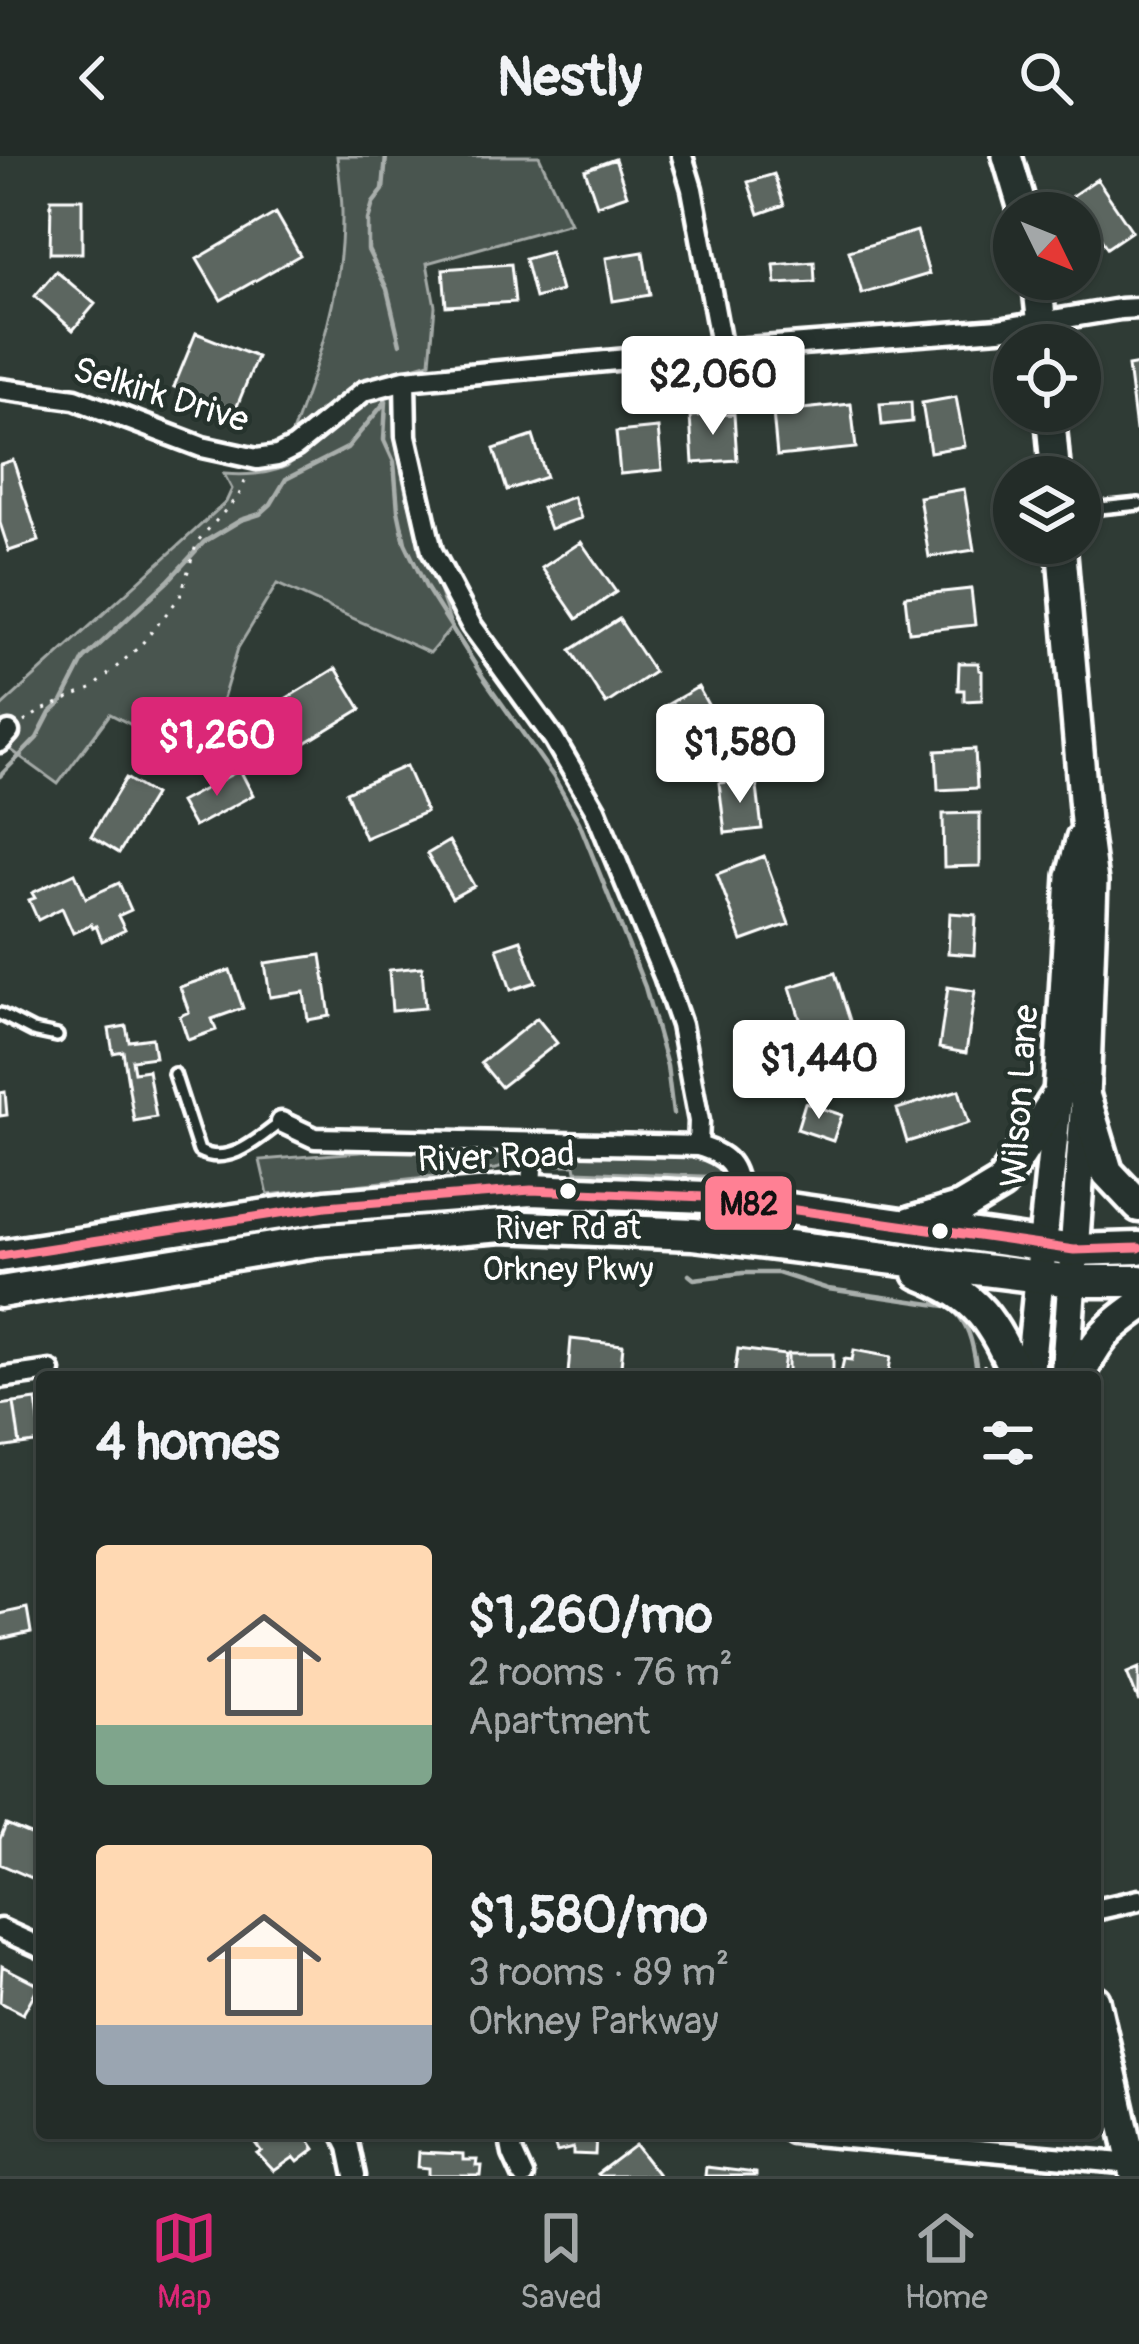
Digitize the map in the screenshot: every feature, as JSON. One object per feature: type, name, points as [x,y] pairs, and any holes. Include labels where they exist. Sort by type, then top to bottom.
[{"type":"main road","points":[[1007,156],[1018,192]]},
{"type":"main road","name":"Wilson Lane","points":[[1063,564],[1093,882],[1072,1097],[1063,1259],[1065,1371]]},
{"type":"main road","points":[[902,1226],[961,1208],[1001,1184],[1072,1097],[1107,1172],[1139,1206]]},
{"type":"main road","name":"River Road","points":[[0,1256],[326,1206],[531,1190],[706,1197],[902,1226],[1063,1259],[1139,1281]]},
{"type":"main road","name":"River Road","points":[[0,1292],[316,1241],[502,1226],[693,1234],[1039,1277],[1063,1259],[1139,1248]]},
{"type":"main road","points":[[878,1258],[963,1293],[994,1328],[1015,1371]]},
{"type":"main road","points":[[1030,1371],[1039,1277]]},
{"type":"main road","points":[[1082,1371],[1092,1348],[1111,1326],[1139,1306]]},
{"type":"main road","points":[[1101,2027],[1133,2170]]},
{"type":"street","points":[[682,156],[722,350]]},
{"type":"street","name":"Selkirk Drive","points":[[1072,324],[1139,308]]},
{"type":"street","name":"Selkirk Drive","points":[[0,389],[75,399],[202,448],[257,459],[295,447],[364,391],[406,380],[993,328]]},
{"type":"street","points":[[406,380],[406,436],[432,551],[471,625],[554,739],[595,809],[681,1025],[699,1121],[698,1146],[723,1156],[733,1166],[739,1202]]},
{"type":"street","name":"River Road","points":[[281,1121],[316,1138],[698,1146]]},
{"type":"street","points":[[531,1190],[533,1144]]},
{"type":"street","points":[[0,1378],[36,1373]]},
{"type":"street","points":[[1101,1909],[1139,1900]]},
{"type":"street","points":[[0,1929],[36,1945]]},
{"type":"street","points":[[345,2139],[356,2176]]},
{"type":"street","points":[[511,2139],[523,2176]]},
{"type":"street","points":[[847,2139],[1133,2170]]},
{"type":"lane","points":[[1101,509],[1139,504]]},
{"type":"lane","points":[[0,1014],[33,1031],[57,1036]]},
{"type":"lane","points":[[174,1074],[199,1151],[205,1155],[245,1149],[281,1121]]},
{"type":"path","points":[[5,737],[42,710],[93,688],[140,646],[180,597],[197,542],[239,495],[257,459]]},
{"type":"shaded area","points":[[337,156],[539,156],[570,223],[427,263],[435,306],[430,362],[358,383],[291,436],[319,354],[338,271],[342,213]]},
{"type":"shaded area","points":[[397,393],[395,440],[407,498],[452,627],[430,653],[277,584],[238,648],[204,762],[110,714],[58,784],[0,742],[0,708],[226,502],[232,489],[224,474],[256,474],[287,466],[360,405]]},
{"type":"shaded area","points":[[509,1149],[517,1153],[517,1160],[496,1169],[268,1195],[260,1160],[372,1151]]},
{"type":"shaded area","points":[[547,1157],[697,1157],[713,1162],[727,1177],[576,1171],[575,1165],[547,1165]]},
{"type":"building","points":[[615,159],[627,195],[597,205],[585,170]]},
{"type":"building","points":[[774,174],[784,205],[759,214],[748,182]]},
{"type":"building","points":[[1097,179],[1132,231],[1107,248],[1101,239],[1101,192],[1078,192]]},
{"type":"building","points":[[51,199],[82,199],[82,253],[50,253]]},
{"type":"building","points":[[276,213],[300,255],[221,300],[197,259]]},
{"type":"building","points":[[917,231],[929,274],[862,294],[849,251]]},
{"type":"building","points":[[550,252],[561,291],[535,298],[525,259]]},
{"type":"building","points":[[643,252],[650,295],[613,301],[606,258]]},
{"type":"building","points":[[814,262],[815,282],[776,284],[774,265]]},
{"type":"building","points":[[511,264],[515,302],[446,306],[443,269]]},
{"type":"building","points":[[56,271],[95,304],[73,330],[35,296]]},
{"type":"building","points":[[196,333],[257,357],[235,411],[174,387]]},
{"type":"building","points":[[1139,364],[1139,430],[1136,430],[1128,366]]},
{"type":"building","points":[[956,397],[965,446],[930,452],[922,403]]},
{"type":"building","points":[[911,402],[912,422],[882,425],[880,404]]},
{"type":"building","points":[[851,404],[856,448],[777,456],[773,412]]},
{"type":"building","points":[[734,414],[737,460],[693,463],[690,416]]},
{"type":"building","points":[[658,428],[662,470],[620,474],[616,432]]},
{"type":"building","points":[[533,436],[546,477],[507,490],[494,449]]},
{"type":"building","points":[[13,460],[39,541],[9,551],[0,523],[0,464]]},
{"type":"building","points":[[964,489],[974,550],[929,557],[919,497]]},
{"type":"building","points":[[573,497],[581,518],[550,529],[542,508]]},
{"type":"building","points":[[581,542],[616,592],[577,619],[542,568]]},
{"type":"building","points":[[971,589],[975,625],[909,632],[905,596]]},
{"type":"building","points":[[619,619],[654,672],[606,704],[571,650]]},
{"type":"building","points":[[959,663],[978,663],[982,700],[964,701],[964,690],[958,690]]},
{"type":"building","points":[[336,668],[361,709],[284,756],[259,715]]},
{"type":"building","points":[[698,687],[724,733],[688,753],[663,707]]},
{"type":"building","points":[[975,749],[977,788],[938,790],[936,751]]},
{"type":"building","points":[[406,766],[426,812],[365,838],[346,792]]},
{"type":"building","points":[[240,770],[253,795],[194,827],[180,802]]},
{"type":"building","points":[[126,778],[154,795],[119,853],[91,836]]},
{"type":"building","points":[[756,779],[762,829],[725,833],[719,783]]},
{"type":"building","points":[[980,813],[980,866],[944,867],[943,814]]},
{"type":"building","points":[[449,841],[474,886],[452,898],[427,854]]},
{"type":"building","points":[[764,856],[789,924],[742,941],[717,874]]},
{"type":"building","points":[[75,873],[86,898],[119,883],[131,910],[118,916],[125,930],[102,941],[91,924],[73,933],[62,908],[38,920],[29,900],[35,898],[32,893]]},
{"type":"building","points":[[950,913],[976,915],[974,955],[948,953]]},
{"type":"building","points":[[521,940],[536,982],[511,990],[497,948]]},
{"type":"building","points":[[321,955],[330,1016],[308,1020],[304,992],[270,997],[265,963]]},
{"type":"building","points":[[422,967],[425,1008],[392,1011],[389,970]]},
{"type":"building","points":[[230,970],[243,1008],[212,1019],[216,1030],[188,1040],[180,1016],[189,1012],[180,987]]},
{"type":"building","points":[[835,973],[852,1027],[807,1041],[790,987]]},
{"type":"building","points":[[948,987],[975,991],[966,1053],[939,1048]]},
{"type":"building","points":[[537,1018],[557,1043],[501,1087],[481,1063]]},
{"type":"building","points":[[126,1026],[129,1041],[152,1038],[155,1057],[132,1060],[134,1072],[148,1070],[156,1117],[134,1121],[123,1051],[113,1053],[109,1029]]},
{"type":"building","points":[[959,1090],[969,1123],[907,1142],[897,1109]]},
{"type":"building","points":[[5,1092],[7,1115],[0,1116],[0,1093]]},
{"type":"building","points":[[805,1103],[842,1115],[833,1141],[797,1129]]},
{"type":"building","points":[[571,1339],[623,1345],[621,1371],[568,1371]]},
{"type":"building","points":[[738,1349],[785,1355],[783,1371],[735,1371]]},
{"type":"building","points":[[854,1350],[891,1357],[889,1371],[841,1371],[844,1359],[852,1360]]},
{"type":"building","points":[[788,1354],[833,1354],[833,1371],[788,1371]]},
{"type":"building","points":[[36,1400],[36,1443],[20,1445],[14,1403]]},
{"type":"building","points":[[14,1403],[20,1445],[0,1448],[0,1405]]},
{"type":"building","points":[[27,1608],[31,1632],[0,1639],[0,1614]]},
{"type":"building","points":[[1139,1668],[1139,1702],[1127,1673]]},
{"type":"building","points":[[6,1824],[36,1836],[32,1878],[0,1864],[0,1839]]},
{"type":"building","points":[[2,1966],[36,1983],[23,2014],[0,2002]]},
{"type":"building","points":[[308,2139],[315,2149],[274,2171],[257,2153],[261,2151],[255,2143]]},
{"type":"building","points":[[547,2139],[596,2139],[595,2155],[573,2154],[573,2148],[557,2152],[554,2143],[547,2143]]},
{"type":"building","points":[[635,2145],[659,2176],[597,2174]]},
{"type":"building","points":[[419,2152],[463,2154],[463,2160],[477,2160],[476,2166],[482,2166],[481,2176],[429,2176],[429,2168],[418,2167]]},
{"type":"building","points":[[706,2167],[756,2173],[756,2176],[705,2176]]},
{"type":"waterway","points":[[386,156],[383,190],[368,220],[368,250],[387,289],[400,344]]},
{"type":"waterway","points":[[386,401],[384,440],[394,462],[405,543],[426,587],[579,822],[645,987],[667,1066],[673,1114]]},
{"type":"waterway","points":[[0,776],[37,738],[84,659],[204,542],[260,514],[286,479],[347,448],[386,401]]},
{"type":"waterway","points":[[689,1275],[694,1279],[778,1273],[828,1289],[946,1306],[966,1327],[977,1371]]},
{"type":"transit line","name":"M82","points":[[0,1256],[326,1206],[531,1190],[706,1197],[1074,1250],[1139,1248]]},
{"type":"place","name":"River Rd at Orkney Pkwy","points":[[568,1191]]}]
